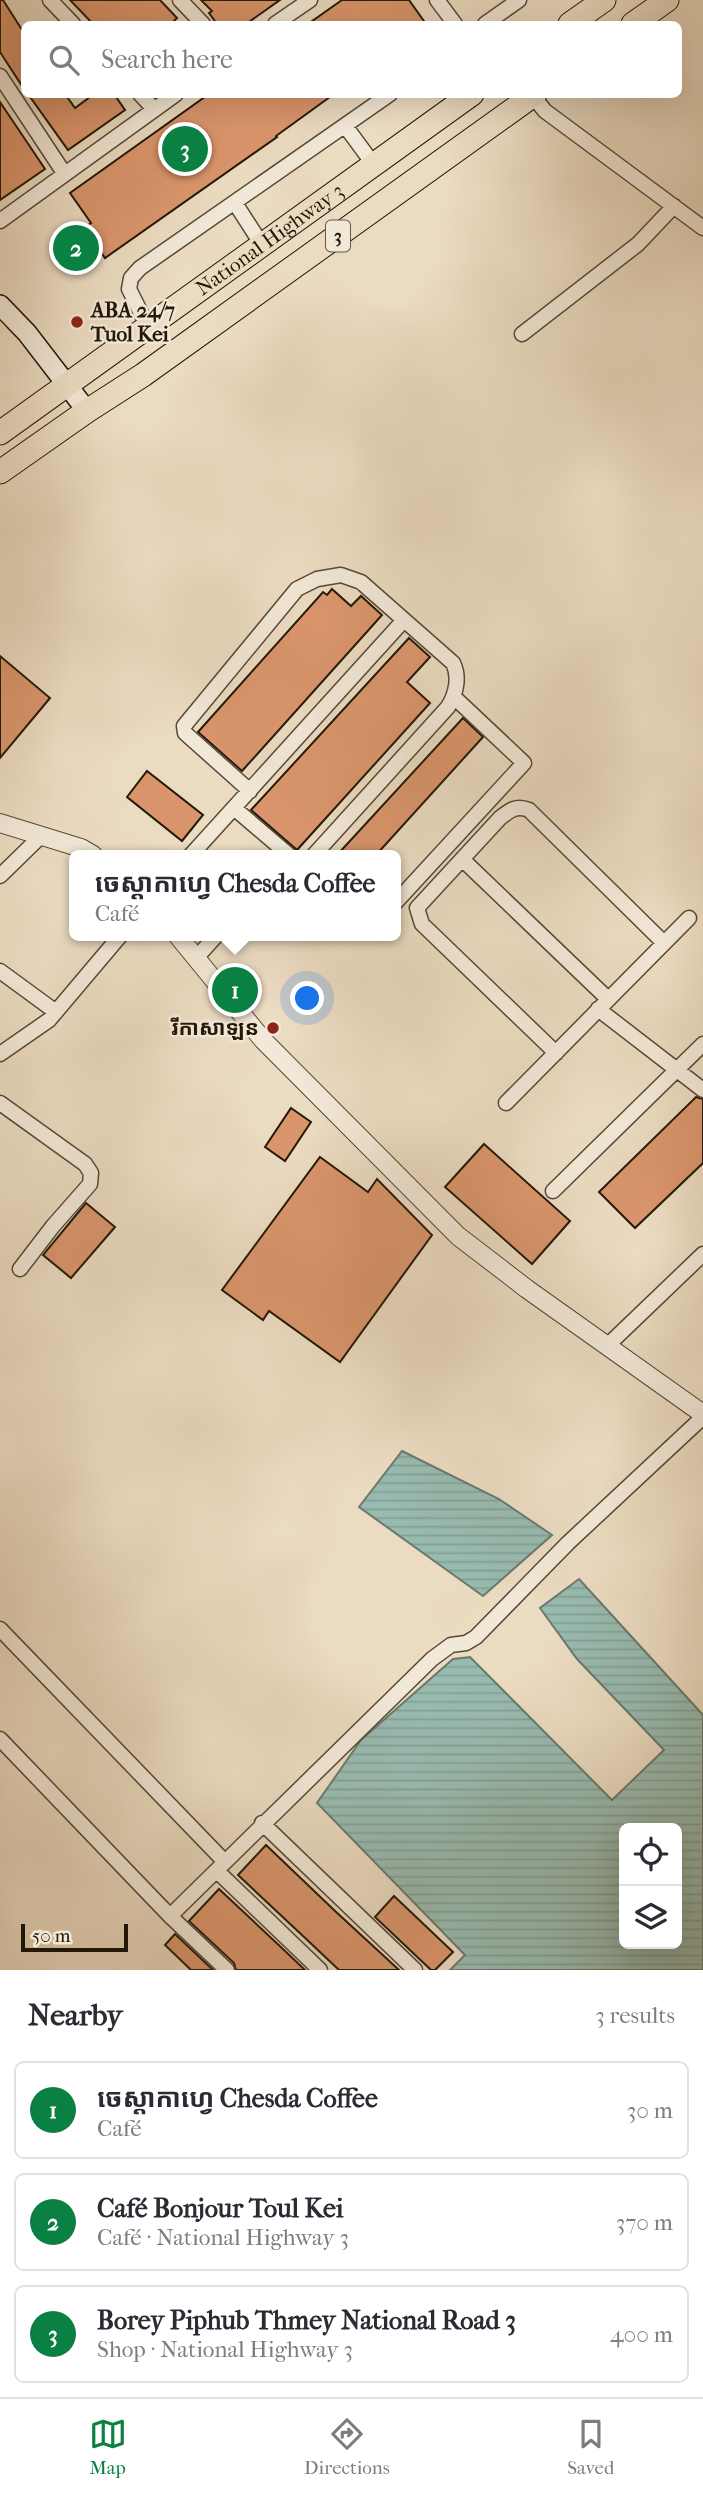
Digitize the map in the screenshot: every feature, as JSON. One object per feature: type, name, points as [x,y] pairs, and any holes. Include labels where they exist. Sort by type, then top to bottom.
[{"type":"highway","points":[[577,13],[604,0]]},
{"type":"highway","points":[[637,21],[667,0]]},
{"type":"highway","name":"National Highway 3","points":[[0,433],[466,98]]},
{"type":"highway","name":"National Highway 3","points":[[0,472],[143,375],[524,98]]},
{"type":"main road","points":[[0,305],[27,333],[87,411]]},
{"type":"street","points":[[50,0],[71,21]]},
{"type":"street","points":[[180,0],[200,21]]},
{"type":"street","points":[[279,21],[310,0]]},
{"type":"street","points":[[437,0],[453,21]]},
{"type":"street","points":[[489,21],[519,0]]},
{"type":"street","points":[[0,76],[64,173]]},
{"type":"street","points":[[144,98],[154,109]]},
{"type":"street","points":[[0,221],[170,98]]},
{"type":"street","points":[[148,327],[129,289],[131,278],[140,268],[385,98]]},
{"type":"street","points":[[524,98],[703,228]]},
{"type":"street","points":[[346,127],[374,165]]},
{"type":"street","points":[[235,203],[262,245]]},
{"type":"street","points":[[522,334],[638,244],[674,206]]},
{"type":"street","points":[[250,791],[185,733],[184,726],[290,596],[317,579],[341,575],[352,577],[361,582],[456,667],[454,697],[449,707],[319,850]]},
{"type":"street","points":[[196,850],[404,620]]},
{"type":"street","points":[[401,897],[524,763],[454,697]]},
{"type":"street","points":[[556,1053],[422,924],[417,908],[511,809],[521,807],[529,810],[664,943]]},
{"type":"street","points":[[234,808],[283,850]]},
{"type":"street","points":[[0,823],[84,850]]},
{"type":"street","points":[[0,876],[40,837]]},
{"type":"street","points":[[462,859],[603,1004],[703,1090]]},
{"type":"street","points":[[506,1103],[689,918]]},
{"type":"street","points":[[0,1054],[49,1020],[116,941]]},
{"type":"street","points":[[170,1916],[432,1659],[451,1645],[466,1643],[476,1637],[701,1411],[607,1346],[458,1236],[263,1040],[182,941]]},
{"type":"street","points":[[195,958],[211,941]]},
{"type":"street","points":[[0,971],[56,1012]]},
{"type":"street","points":[[553,1191],[703,1044]]},
{"type":"street","points":[[0,1103],[85,1164],[91,1174],[90,1184],[20,1269]]},
{"type":"street","points":[[607,1346],[703,1254]]},
{"type":"street","points":[[0,1629],[320,1970]]},
{"type":"street","points":[[0,1739],[170,1916],[227,1970]]},
{"type":"street","points":[[262,1823],[415,1970]]},
{"type":"water","points":[[402,1451],[499,1499],[552,1535],[483,1596],[359,1507]]},
{"type":"water","points":[[579,1579],[703,1715],[703,1970],[450,1970],[465,1955],[317,1803],[361,1740],[453,1659],[470,1657],[612,1800],[664,1750],[577,1659],[540,1608]]},
{"type":"building","points":[[0,0],[3,0],[21,28],[21,84],[0,52]]},
{"type":"building","points":[[70,0],[160,0],[177,18],[174,21],[90,21]]},
{"type":"building","points":[[201,0],[280,0],[250,21],[215,21],[209,13],[212,11]]},
{"type":"building","points":[[342,0],[409,0],[424,21],[312,21]]},
{"type":"building","points":[[31,98],[68,98],[75,108],[89,98],[117,98],[125,110],[68,150]]},
{"type":"building","points":[[203,98],[328,98],[105,258],[84,228],[91,223],[70,193]]},
{"type":"building","points":[[0,102],[45,169],[0,200]]},
{"type":"building","points":[[332,589],[351,606],[361,596],[382,615],[242,771],[198,732],[323,592],[327,595]]},
{"type":"building","points":[[409,638],[430,657],[407,682],[430,703],[297,850],[251,810]]},
{"type":"building","points":[[0,656],[50,698],[0,758]]},
{"type":"building","points":[[463,718],[483,737],[381,850],[342,850]]},
{"type":"building","points":[[147,771],[203,815],[182,841],[127,797]]},
{"type":"building","points":[[696,1097],[703,1099],[703,1163],[635,1228],[599,1192]]},
{"type":"building","points":[[291,1108],[311,1122],[285,1161],[265,1147]]},
{"type":"building","points":[[484,1144],[570,1221],[532,1264],[445,1187]]},
{"type":"building","points":[[320,1157],[368,1192],[377,1179],[432,1235],[340,1362],[269,1311],[263,1320],[222,1290]]},
{"type":"building","points":[[86,1203],[115,1227],[71,1278],[43,1255]]},
{"type":"building","points":[[266,1845],[399,1970],[339,1970],[238,1875]]},
{"type":"building","points":[[219,1889],[305,1970],[236,1970],[234,1963],[189,1921]]},
{"type":"building","points":[[394,1896],[453,1952],[435,1970],[431,1970],[375,1917]]},
{"type":"building","points":[[175,1934],[213,1970],[191,1970],[165,1945]]},
{"type":"place","name":"Borey Piphub Thmey National Road 3","points":[[185,149]]},
{"type":"place","name":"Café Bonjour Toul Kei","points":[[76,248]]},
{"type":"place","name":"ABA 24/7 Tuol Kei","points":[[77,322]]},
{"type":"place","name":"ចេស្ដាកាហ្វេ Chesda Coffee","points":[[235,990]]},
{"type":"place","name":"រីកាសាឡន","points":[[273,1028]]}]
